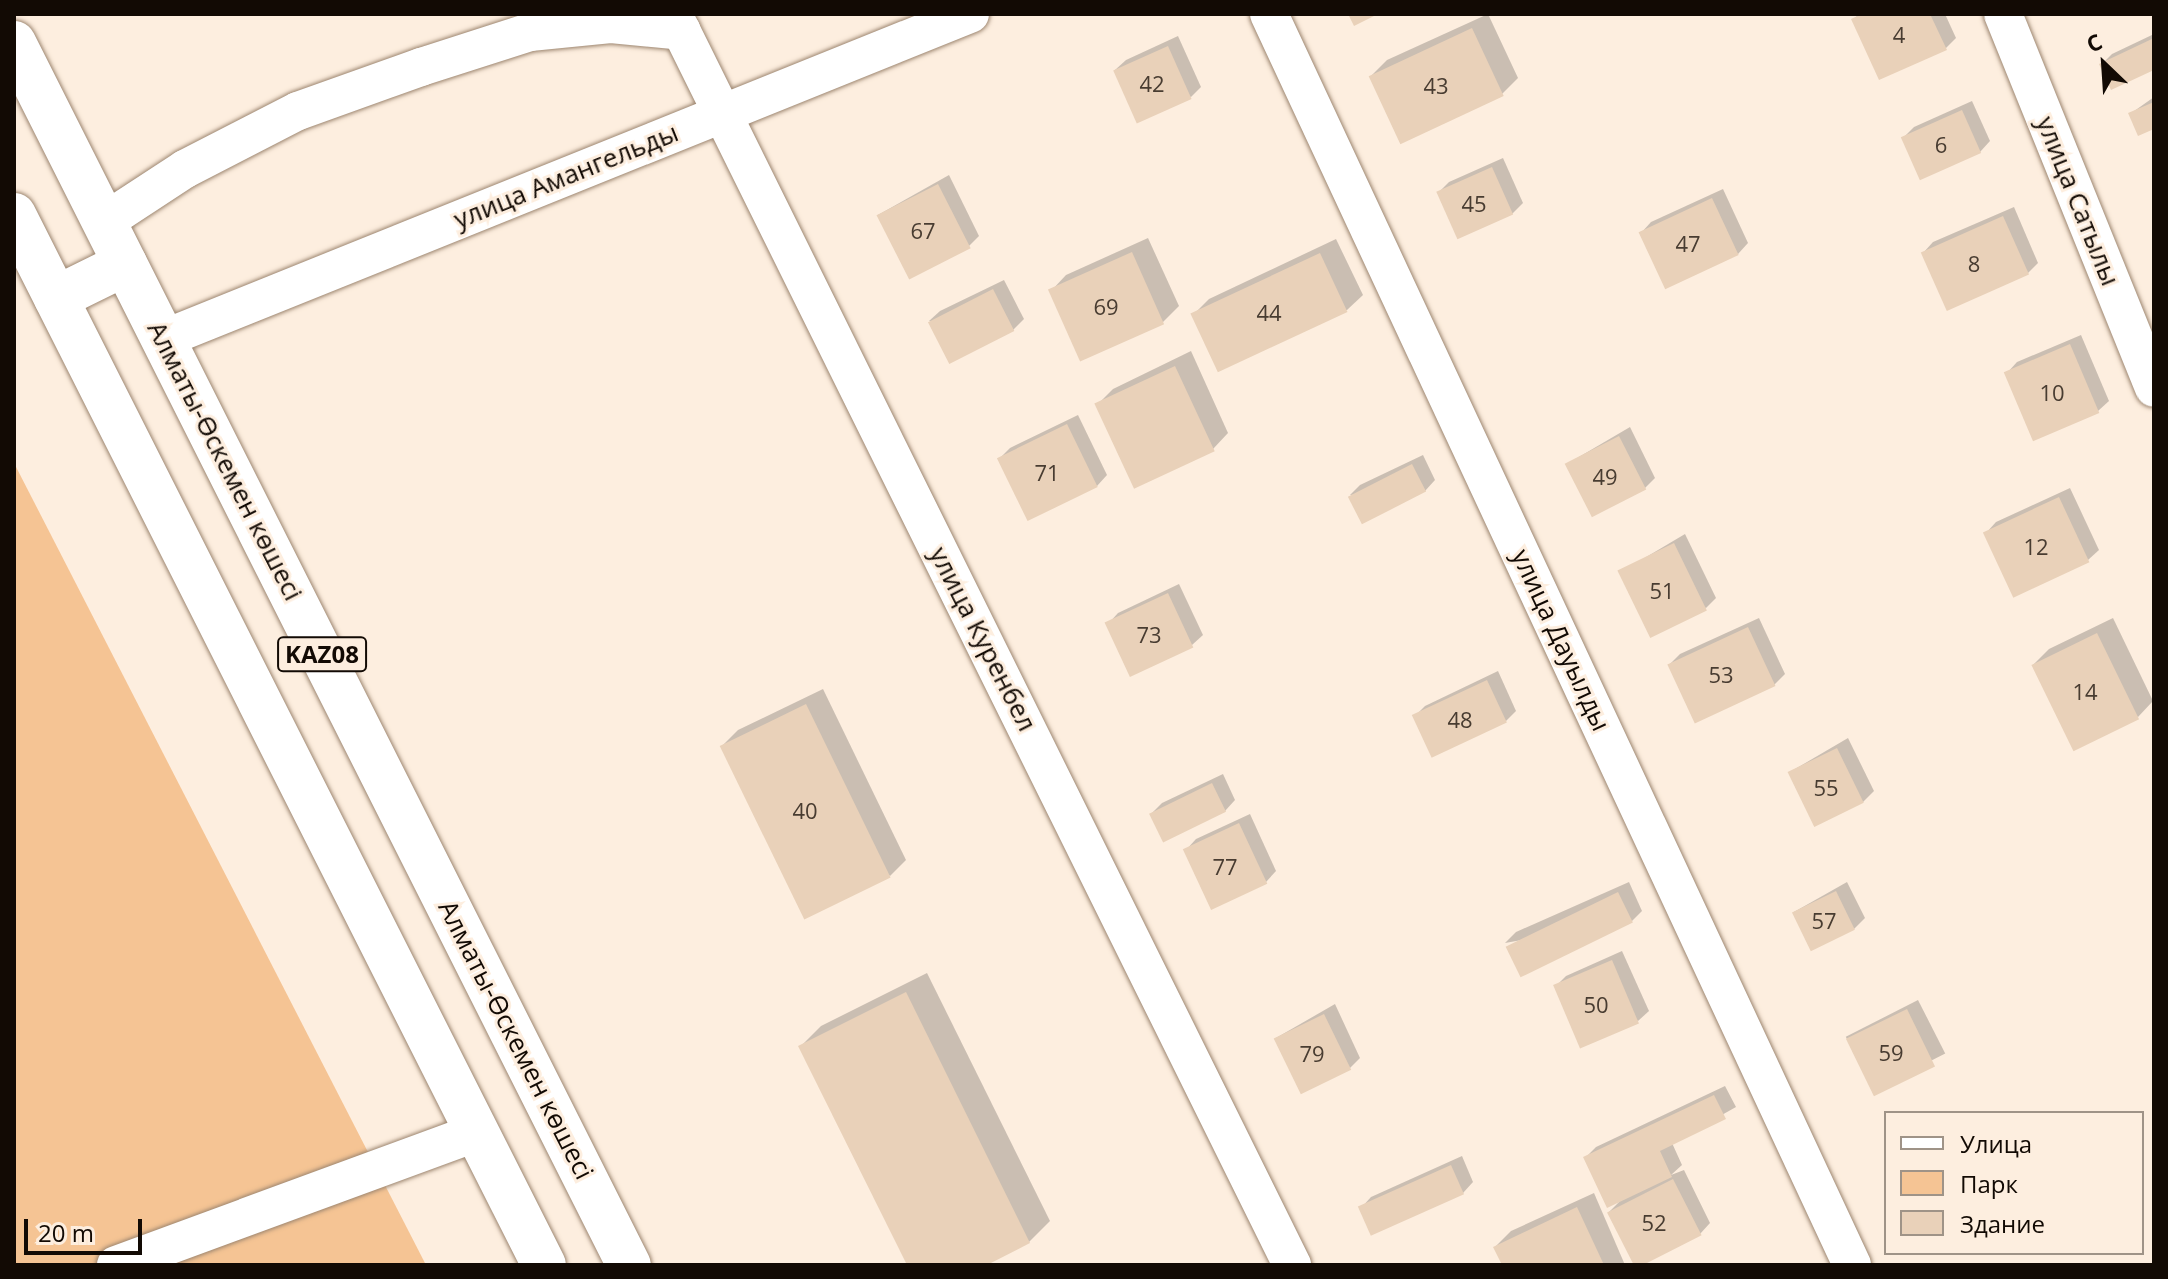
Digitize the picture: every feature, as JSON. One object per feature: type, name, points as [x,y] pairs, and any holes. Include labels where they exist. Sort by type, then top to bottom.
[{"type":"highway","name":"Алматы-Өскемен көшесі","points":[[14,43],[629,1265]]},
{"type":"highway","name":"KAZ08","points":[[14,215],[544,1265]]},
{"type":"highway","points":[[56,298],[125,264]]},
{"type":"street","name":"улица Амангельды","points":[[163,339],[970,14]]},
{"type":"street","name":"улица Дауылды","points":[[1269,14],[1852,1265]]},
{"type":"street","name":"улица Сатылы","points":[[2003,14],[2154,388]]},
{"type":"street","name":"улица Куренбел","points":[[678,22],[1292,1265]]},
{"type":"street","points":[[104,222],[185,169],[298,111],[421,67],[530,32],[611,24],[678,22]]},
{"type":"street","points":[[116,1265],[477,1132]]},
{"type":"green space","points":[[14,463],[426,1265],[14,1265]]},
{"type":"building","points":[[1348,14],[1378,14],[1354,26]]},
{"type":"building","points":[[1862,14],[1930,14],[1947,50],[1879,80],[1851,19]]},
{"type":"building","points":[[1472,28],[1504,96],[1400,144],[1369,76]]},
{"type":"building","points":[[2154,38],[2154,70],[2111,90],[2099,64]]},
{"type":"building","points":[[1168,46],[1192,99],[1137,123],[1113,70]]},
{"type":"building","points":[[2154,102],[2154,129],[2138,136],[2128,113]]},
{"type":"building","points":[[1962,110],[1981,153],[1920,180],[1901,137]]},
{"type":"building","points":[[1492,167],[1513,215],[1457,239],[1436,192]]},
{"type":"building","points":[[938,184],[971,248],[909,279],[877,215]]},
{"type":"building","points":[[1712,198],[1739,255],[1665,289],[1639,232]]},
{"type":"building","points":[[2003,216],[2029,274],[1947,311],[1921,253]]},
{"type":"building","points":[[1132,252],[1164,324],[1080,362],[1048,289]]},
{"type":"building","points":[[1320,253],[1347,312],[1218,372],[1190,313]]},
{"type":"building","points":[[993,289],[1014,331],[949,364],[928,322]]},
{"type":"building","points":[[2070,344],[2099,413],[2033,441],[2004,372]]},
{"type":"building","points":[[1175,366],[1215,451],[1134,489],[1094,404]]},
{"type":"building","points":[[1067,424],[1098,487],[1028,521],[997,458]]},
{"type":"building","points":[[1619,436],[1646,489],[1592,517],[1565,464]]},
{"type":"building","points":[[1412,464],[1426,492],[1362,524],[1348,497]]},
{"type":"building","points":[[2059,497],[2089,562],[2013,598],[1983,532]]},
{"type":"building","points":[[1674,543],[1707,610],[1650,638],[1617,571]]},
{"type":"building","points":[[1168,593],[1193,647],[1130,677],[1105,623]]},
{"type":"building","points":[[1748,627],[1775,686],[1695,724],[1667,665]]},
{"type":"building","points":[[2097,633],[2139,719],[2073,751],[2031,665]]},
{"type":"building","points":[[1487,680],[1507,723],[1432,758],[1412,715]]},
{"type":"building","points":[[806,704],[891,877],[804,920],[720,746]]},
{"type":"building","points":[[1837,748],[1864,803],[1814,827],[1788,772]]},
{"type":"building","points":[[1212,783],[1226,812],[1163,842],[1149,814]]},
{"type":"building","points":[[1239,823],[1267,884],[1211,910],[1183,849]]},
{"type":"building","points":[[1836,891],[1855,930],[1811,951],[1792,912]]},
{"type":"building","points":[[1618,892],[1633,923],[1521,977],[1506,947]]},
{"type":"building","points":[[1612,960],[1639,1024],[1580,1049],[1553,985]]},
{"type":"building","points":[[906,992],[1030,1243],[987,1265],[907,1265],[798,1046]]},
{"type":"building","points":[[1907,1009],[1935,1067],[1874,1096],[1846,1039]]},
{"type":"building","points":[[1324,1014],[1351,1070],[1301,1094],[1274,1039]]},
{"type":"building","points":[[1714,1095],[1726,1119],[1660,1151],[1672,1177],[1607,1208],[1583,1157]]},
{"type":"building","points":[[1451,1165],[1464,1194],[1371,1236],[1358,1206]]},
{"type":"building","points":[[1673,1179],[1702,1235],[1643,1265],[1634,1265],[1607,1213]]},
{"type":"building","points":[[1577,1207],[1604,1265],[1502,1265],[1493,1247]]}]
